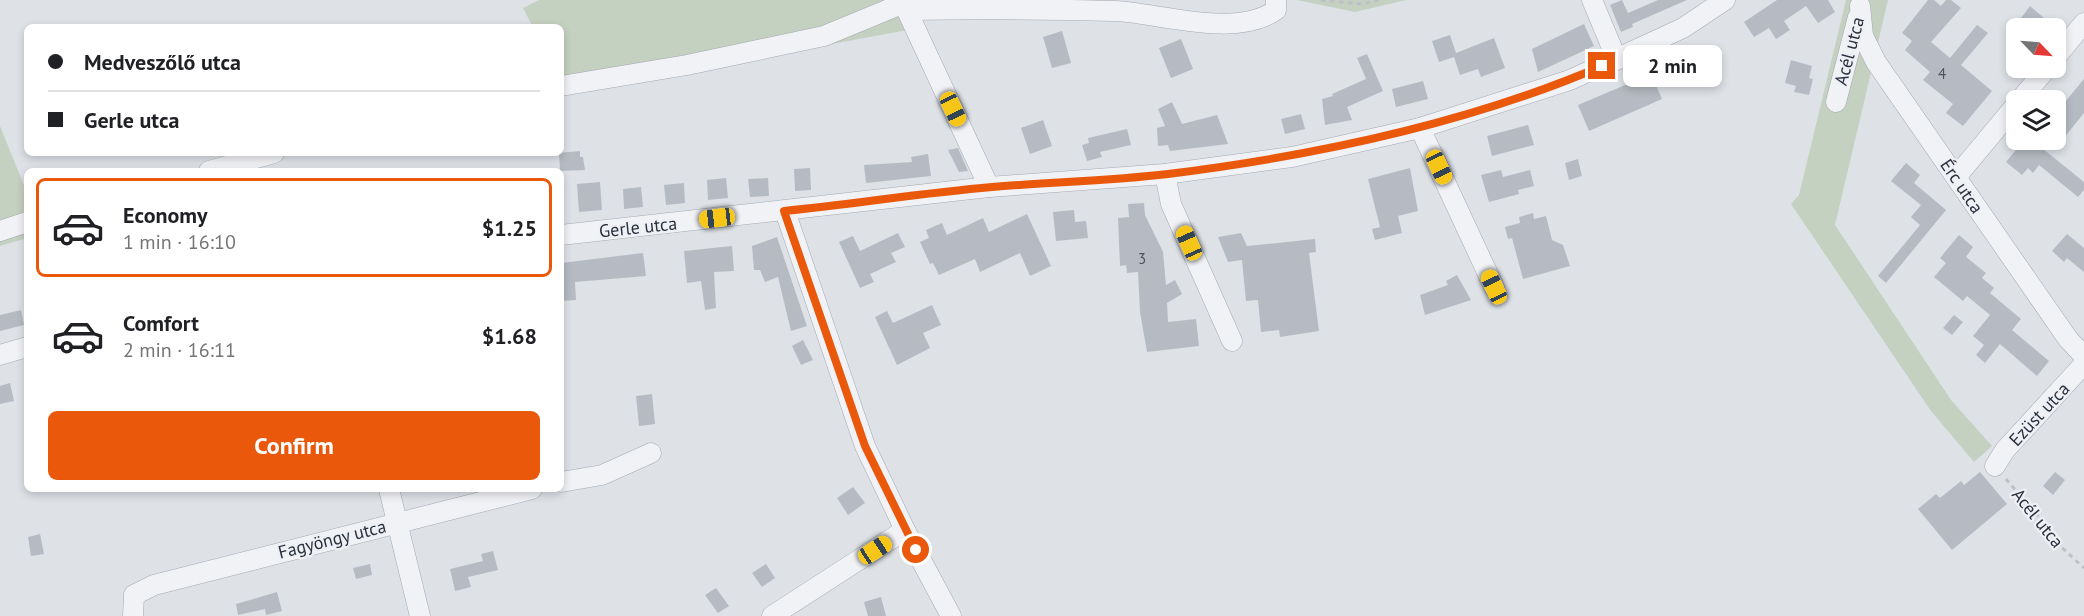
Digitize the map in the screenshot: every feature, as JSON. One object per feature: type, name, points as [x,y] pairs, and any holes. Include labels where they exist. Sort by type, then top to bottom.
[{"type":"street","points":[[564,86],[687,65],[824,36],[905,4],[1119,11],[1200,23],[1264,18],[1276,10],[1276,0]]},
{"type":"street","points":[[1592,0],[1617,60]]},
{"type":"street","name":"Gerle utca","points":[[564,235],[989,188],[1165,174],[1292,157],[1420,128],[1570,80],[1683,28],[1725,0]]},
{"type":"street","name":"Acél utca","points":[[1836,102],[1860,3]]},
{"type":"street","name":"Érc utca","points":[[1860,3],[1863,36],[1876,62],[2061,329],[2084,356]]},
{"type":"street","points":[[905,4],[989,188]]},
{"type":"street","points":[[2066,45],[2084,23]]},
{"type":"street","points":[[2028,90],[2039,78]]},
{"type":"street","points":[[1956,177],[2006,117]]},
{"type":"street","points":[[1420,128],[1494,287]]},
{"type":"street","points":[[220,168],[263,156]]},
{"type":"street","points":[[1165,174],[1171,204],[1232,340]]},
{"type":"street","points":[[784,211],[865,446],[905,530],[951,616]]},
{"type":"street","points":[[0,231],[24,223]]},
{"type":"street","points":[[0,355],[24,348]]},
{"type":"street","name":"Ezüst utca","points":[[1995,466],[2005,450],[2084,364]]},
{"type":"street","points":[[564,481],[602,475],[651,453]]},
{"type":"street","points":[[390,492],[420,616]]},
{"type":"street","name":"Fagyöngy utca","points":[[133,616],[134,595],[154,585],[520,492]]},
{"type":"street","points":[[772,616],[905,530]]},
{"type":"path","points":[[1321,0],[1362,4],[1379,0]]},
{"type":"path","name":"Acél utca","points":[[1995,466],[2057,538],[2058,544],[2084,567]]},
{"type":"green space","points":[[539,0],[910,0],[924,27],[564,93],[564,24],[531,24],[523,8]]},
{"type":"green space","points":[[1297,0],[1406,0],[1355,12]]},
{"type":"green space","points":[[1846,0],[1888,0],[1835,225],[1951,400],[1992,446],[1974,462],[1931,411],[1791,204],[1799,195]]},
{"type":"green space","points":[[0,126],[24,186],[24,239],[0,246]]},
{"type":"building","points":[[1622,0],[1628,13],[1658,0],[1687,0],[1632,24],[1633,27],[1621,32],[1610,5]]},
{"type":"building","points":[[1777,0],[1828,0],[1835,12],[1818,23],[1806,6],[1784,21],[1790,30],[1776,39],[1769,28],[1754,37],[1744,22]]},
{"type":"building","points":[[1928,0],[1934,0],[1941,6],[1946,0],[1951,0],[1961,8],[1931,42],[1950,58],[1977,25],[1988,33],[1961,65],[1992,91],[1963,126],[1946,113],[1953,104],[1923,80],[1930,72],[1905,50],[1912,41],[1902,33]]},
{"type":"building","points":[[2030,6],[2044,18],[2021,18]]},
{"type":"building","points":[[1584,24],[1594,46],[1538,72],[1532,49]]},
{"type":"building","points":[[1062,31],[1071,63],[1052,68],[1043,37]]},
{"type":"building","points":[[1450,35],[1456,53],[1494,38],[1505,68],[1481,77],[1478,69],[1460,75],[1454,57],[1439,62],[1432,41]]},
{"type":"building","points":[[1181,39],[1193,69],[1171,78],[1159,48]]},
{"type":"building","points":[[1367,54],[1383,91],[1347,107],[1352,120],[1325,125],[1322,99],[1333,96],[1332,94],[1366,79],[1357,58]]},
{"type":"building","points":[[1791,60],[1812,66],[1809,78],[1813,79],[1809,95],[1794,92],[1796,86],[1785,83]]},
{"type":"building","points":[[1651,74],[1662,99],[1589,131],[1578,105]]},
{"type":"building","points":[[2084,79],[2084,113],[2066,135],[2066,101]]},
{"type":"building","points":[[1423,81],[1428,99],[1396,107],[1392,89]]},
{"type":"building","points":[[1172,102],[1182,124],[1217,115],[1228,144],[1170,151],[1168,145],[1158,146],[1157,128],[1165,126],[1158,109]]},
{"type":"building","points":[[1301,114],[1305,129],[1285,134],[1281,119]]},
{"type":"building","points":[[1043,120],[1052,146],[1030,154],[1021,128]]},
{"type":"building","points":[[1528,125],[1534,145],[1492,156],[1487,136]]},
{"type":"building","points":[[1127,129],[1131,145],[1100,152],[1102,157],[1087,161],[1082,145],[1089,143],[1088,138]]},
{"type":"building","points":[[958,148],[968,171],[959,172],[948,150]]},
{"type":"building","points":[[2016,150],[2044,150],[2084,182],[2084,190],[2078,197],[2039,165],[2033,173],[2028,168],[2022,175],[2006,162]]},
{"type":"building","points":[[580,151],[585,170],[564,171],[564,168],[560,168],[559,156],[564,156],[564,153]]},
{"type":"building","points":[[928,154],[931,176],[866,183],[864,165],[912,162],[911,157]]},
{"type":"building","points":[[1578,159],[1582,176],[1569,180],[1565,163]]},
{"type":"building","points":[[1906,163],[1920,175],[1914,183],[1946,210],[1886,283],[1878,276],[1920,225],[1911,217],[1921,205],[1891,181]]},
{"type":"building","points":[[810,168],[811,190],[795,191],[794,169]]},
{"type":"building","points":[[1410,168],[1418,211],[1398,216],[1402,233],[1375,240],[1372,229],[1380,227],[1368,179]]},
{"type":"building","points":[[1501,170],[1503,177],[1530,170],[1534,186],[1518,190],[1519,194],[1489,202],[1481,175]]},
{"type":"building","points":[[726,178],[728,198],[708,200],[707,180]]},
{"type":"building","points":[[768,178],[769,196],[750,197],[748,179]]},
{"type":"building","points":[[600,182],[602,210],[579,212],[577,184]]},
{"type":"building","points":[[684,183],[685,203],[666,205],[664,185]]},
{"type":"building","points":[[641,187],[643,207],[624,209],[623,189]]},
{"type":"building","points":[[1144,203],[1145,215],[1163,252],[1166,285],[1175,280],[1182,294],[1167,303],[1168,322],[1196,319],[1199,346],[1147,352],[1140,312],[1138,272],[1127,273],[1126,265],[1120,266],[1118,218],[1129,217],[1128,204]]},
{"type":"building","points":[[1074,210],[1075,222],[1086,221],[1088,238],[1056,241],[1053,212]]},
{"type":"building","points":[[1533,213],[1534,219],[1546,216],[1552,240],[1563,245],[1570,266],[1523,279],[1512,238],[1508,239],[1505,227],[1520,223],[1519,217]]},
{"type":"building","points":[[1027,214],[1051,266],[1030,276],[1020,253],[980,272],[975,259],[939,275],[933,263],[930,264],[920,242],[929,238],[926,230],[942,223],[947,235],[983,218],[989,232]]},
{"type":"building","points":[[898,233],[905,247],[891,253],[896,262],[870,274],[874,282],[860,288],[839,242],[853,236],[860,251]]},
{"type":"building","points":[[1241,233],[1247,246],[1315,239],[1316,252],[1309,253],[1319,331],[1280,337],[1279,330],[1261,332],[1258,300],[1246,301],[1242,260],[1228,262],[1218,237]]},
{"type":"building","points":[[2067,234],[2084,248],[2084,272],[2067,258],[2064,262],[2052,251]]},
{"type":"building","points":[[1959,235],[1973,247],[1966,257],[1986,273],[1982,278],[1994,288],[1990,293],[2021,319],[2012,330],[2049,361],[2037,376],[2000,344],[1985,363],[1976,355],[1984,345],[1973,336],[1990,315],[1967,296],[1963,301],[1934,277],[1946,263],[1940,258]]},
{"type":"building","points":[[777,237],[807,326],[791,331],[778,277],[765,282],[760,270],[754,270],[752,246]]},
{"type":"building","points":[[732,246],[734,271],[714,272],[716,308],[705,310],[701,281],[687,283],[684,251]]},
{"type":"building","points":[[643,253],[646,276],[575,282],[576,300],[564,301],[564,263]]},
{"type":"building","points":[[1457,275],[1471,300],[1425,315],[1420,295],[1448,285],[1446,281]]},
{"type":"building","points":[[932,305],[941,325],[923,333],[930,348],[897,365],[875,317],[887,311],[893,323]]},
{"type":"building","points":[[21,310],[24,325],[0,331],[0,315]]},
{"type":"building","points":[[1954,315],[1963,322],[1952,335],[1943,328]]},
{"type":"building","points":[[803,340],[813,360],[801,365],[792,346]]},
{"type":"building","points":[[10,383],[14,401],[0,404],[0,386]]},
{"type":"building","points":[[652,394],[655,424],[639,426],[636,396]]},
{"type":"building","points":[[1980,472],[2007,504],[1952,550],[1918,509],[1936,494],[1940,498],[1961,481],[1964,485]]},
{"type":"building","points":[[2055,472],[2065,480],[2053,495],[2043,486]]},
{"type":"building","points":[[853,487],[865,503],[848,515],[837,498]]},
{"type":"building","points":[[40,534],[44,554],[31,556],[28,537]]},
{"type":"building","points":[[493,551],[498,570],[468,577],[471,587],[455,591],[450,569],[483,561],[481,554]]},
{"type":"building","points":[[370,564],[372,575],[356,579],[353,568]]},
{"type":"building","points":[[766,564],[775,578],[762,587],[752,573]]},
{"type":"building","points":[[716,588],[729,606],[718,613],[705,595]]},
{"type":"building","points":[[277,592],[282,611],[266,615],[265,609],[238,615],[236,604]]},
{"type":"building","points":[[881,597],[886,616],[868,616],[864,602]]},
{"type":"route","points":[[916,550],[865,446],[784,211],[989,188],[1165,174],[1292,157],[1420,128],[1570,80],[1602,66]]}]
